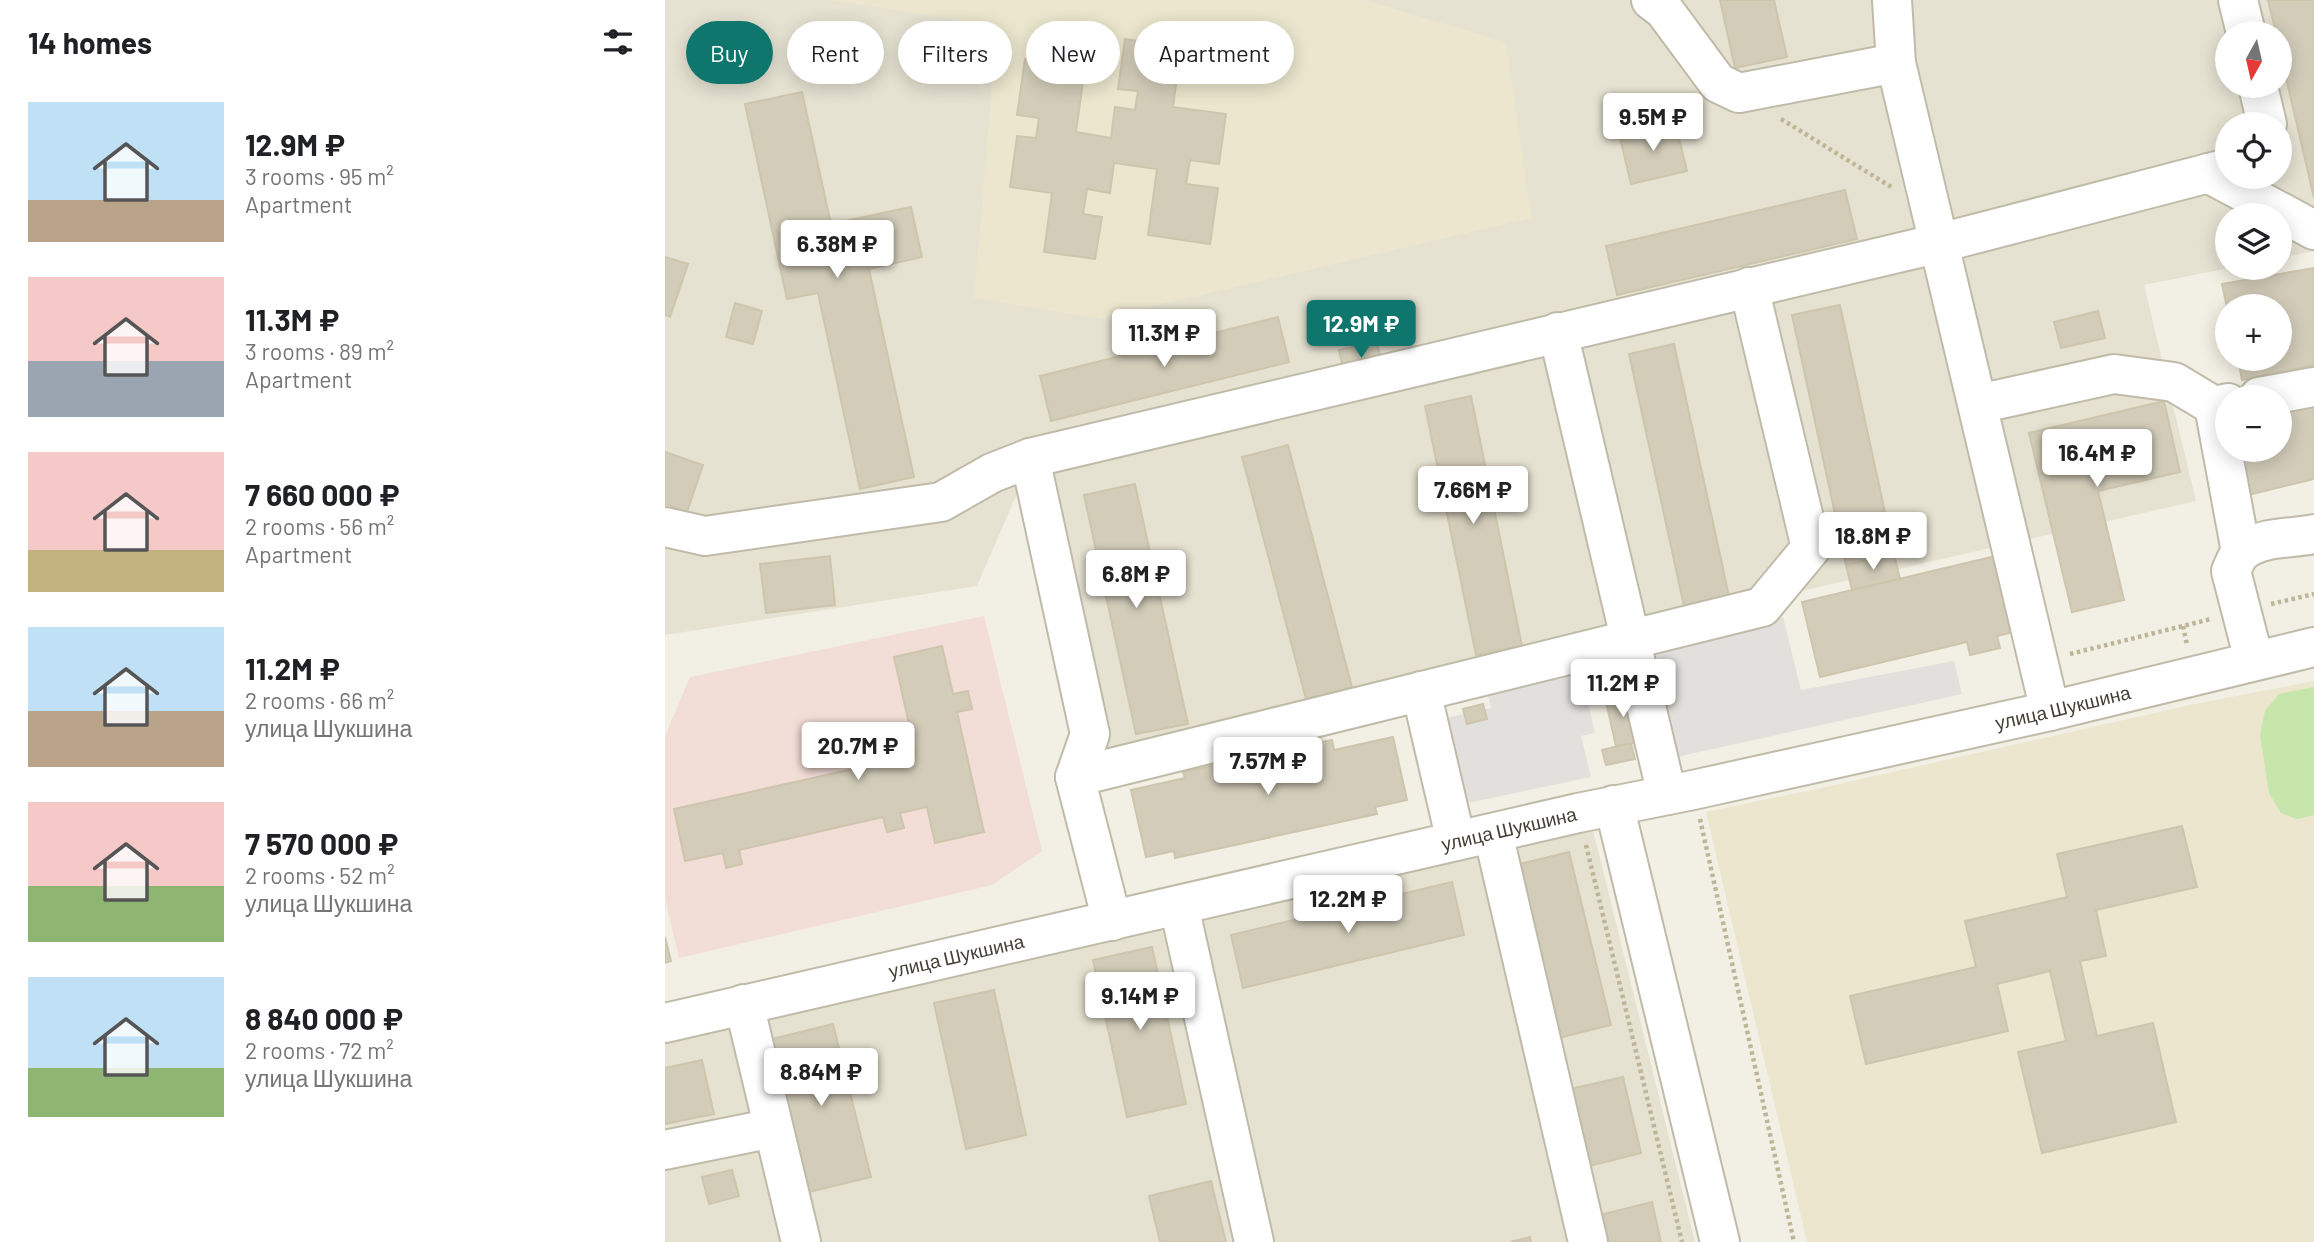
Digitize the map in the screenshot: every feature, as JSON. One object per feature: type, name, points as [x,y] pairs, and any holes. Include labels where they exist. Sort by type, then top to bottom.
[{"type":"street","points":[[1651,0],[1664,10],[1718,83],[1738,93],[1896,63]]},
{"type":"street","points":[[1892,0],[1896,63],[2050,711]]},
{"type":"street","points":[[2238,0],[2243,21]]},
{"type":"street","points":[[665,527],[705,536],[941,502],[992,472],[1030,458],[1749,287],[1936,227],[2215,172]]},
{"type":"street","points":[[2247,189],[2314,230]]},
{"type":"street","points":[[1075,776],[1762,607],[1811,548],[1749,287]]},
{"type":"street","points":[[1558,332],[1630,639],[1680,793]]},
{"type":"street","points":[[1977,404],[2114,374],[2174,383],[2215,402]]},
{"type":"street","points":[[2292,391],[2314,387]]},
{"type":"street","points":[[1030,458],[1090,734],[1075,776],[1112,921]]},
{"type":"street","points":[[2229,462],[2241,552],[2231,571],[2254,660]]},
{"type":"street","points":[[2241,552],[2268,540],[2314,534]]},
{"type":"street","name":"улица Шукшина","points":[[665,1023],[1596,809],[2050,711],[2314,647]]},
{"type":"street","points":[[1421,691],[1456,841]]},
{"type":"street","points":[[1596,809],[1720,1242]]},
{"type":"street","points":[[1493,833],[1588,1242]]},
{"type":"street","points":[[1179,906],[1254,1242]]},
{"type":"street","points":[[744,1004],[801,1242]]},
{"type":"street","points":[[665,1150],[773,1128]]},
{"type":"path","points":[[1738,93],[1936,227]]},
{"type":"path","points":[[2038,662],[2314,594]]},
{"type":"path","points":[[1680,793],[1794,1242]]},
{"type":"path","points":[[1596,809],[1682,1242]]},
{"type":"shaded area","points":[[665,0],[2314,0],[2314,251],[2292,256],[2292,203],[2215,203],[2215,271],[2144,285],[2196,501],[1433,675],[1091,765],[1022,482],[977,586],[665,635]]},
{"type":"shaded area","points":[[830,0],[1364,0],[1506,42],[1531,218],[1099,319],[974,298],[992,84],[1012,84],[1012,21],[965,21]]},
{"type":"shaded area","points":[[984,616],[1042,851],[992,885],[679,958],[665,899],[665,736],[690,677]]},
{"type":"shaded area","points":[[1783,617],[1801,690],[1954,661],[1962,694],[1672,758],[1645,648]]},
{"type":"shaded area","points":[[1581,671],[1595,733],[1581,736],[1591,777],[1453,806],[1432,721],[1491,708],[1488,695]]},
{"type":"shaded area","points":[[2314,681],[2314,1242],[1807,1242],[1706,812],[2195,704]]},
{"type":"shaded area","points":[[1592,826],[1695,1242],[665,1242],[665,1040]]},
{"type":"green space","points":[[2314,687],[2314,815],[2297,819],[2281,813],[2269,793],[2260,735],[2265,711],[2279,694]]},
{"type":"building","points":[[1720,0],[1774,0],[1787,57],[1735,68]]},
{"type":"building","points":[[2268,0],[2314,0],[2314,198],[2291,98],[2293,98],[2293,21],[2273,21]]},
{"type":"building","points":[[1125,39],[1134,40],[1134,84],[1176,84],[1173,107],[1226,114],[1219,164],[1190,160],[1186,184],[1218,188],[1210,244],[1148,235],[1157,169],[1114,163],[1110,193],[1087,189],[1083,214],[1102,217],[1095,259],[1044,252],[1052,193],[1010,187],[1017,136],[1036,138],[1039,118],[1017,115],[1025,59],[1026,84],[1083,84],[1076,132],[1111,138],[1115,107],[1135,110],[1138,91],[1118,89]]},
{"type":"building","points":[[802,92],[831,224],[911,207],[922,257],[869,269],[914,477],[860,489],[818,293],[787,299],[745,104]]},
{"type":"building","points":[[1675,122],[1687,171],[1631,184],[1619,134]]},
{"type":"building","points":[[1845,190],[1857,239],[1617,295],[1606,246]]},
{"type":"building","points":[[665,257],[688,264],[670,317],[665,315]]},
{"type":"building","points":[[2314,268],[2314,365],[2292,370],[2292,294],[2224,294],[2222,284],[2245,280],[2292,280],[2292,272]]},
{"type":"building","points":[[735,303],[762,311],[753,344],[726,337]]},
{"type":"building","points":[[1840,305],[1894,554],[1846,565],[1792,315]]},
{"type":"building","points":[[2098,311],[2105,338],[2061,348],[2054,322]]},
{"type":"building","points":[[1278,317],[1289,362],[1051,421],[1040,376]]},
{"type":"building","points":[[1377,342],[1383,369],[1345,378],[1339,350]]},
{"type":"building","points":[[1674,344],[1729,596],[1684,606],[1629,354]]},
{"type":"building","points":[[2240,371],[2285,371],[2242,380]]},
{"type":"building","points":[[1471,396],[1522,646],[1476,655],[1425,406]]},
{"type":"building","points":[[2314,400],[2314,479],[2248,495],[2240,462],[2292,462],[2292,405]]},
{"type":"building","points":[[2164,401],[2180,472],[2098,491],[2124,600],[2072,612],[2029,433]]},
{"type":"building","points":[[1288,445],[1352,687],[1306,699],[1242,457]]},
{"type":"building","points":[[665,452],[703,465],[687,512],[665,504]]},
{"type":"building","points":[[1135,484],[1188,724],[1136,734],[1084,495]]},
{"type":"building","points":[[1894,554],[1900,579],[1852,590],[1846,565]]},
{"type":"building","points":[[2004,554],[2022,630],[1997,636],[2000,648],[1970,655],[1967,642],[1820,677],[1802,602]]},
{"type":"building","points":[[830,556],[835,605],[766,613],[760,564]]},
{"type":"building","points":[[942,646],[953,694],[968,691],[972,709],[957,712],[984,832],[935,843],[927,807],[900,813],[904,828],[887,832],[883,817],[739,850],[742,864],[726,868],[723,853],[685,861],[674,809],[916,755],[894,657]]},
{"type":"building","points":[[1630,691],[1642,741],[1616,746],[1605,697]]},
{"type":"building","points":[[1483,704],[1487,719],[1467,724],[1463,709]]},
{"type":"building","points":[[1393,737],[1407,800],[1375,807],[1377,814],[1175,858],[1174,851],[1146,857],[1131,790],[1185,778],[1183,772],[1332,740],[1334,750]]},
{"type":"building","points":[[1631,743],[1635,759],[1606,765],[1602,750]]},
{"type":"building","points":[[2182,826],[2197,887],[2096,910],[2106,956],[2080,961],[2097,1036],[2153,1023],[2176,1122],[2042,1153],[2018,1052],[2066,1041],[2050,971],[1997,984],[2008,1031],[1866,1064],[1850,996],[1976,967],[1965,921],[2067,897],[2057,854]]},
{"type":"building","points":[[1569,852],[1611,1025],[1558,1038],[1516,865]]},
{"type":"building","points":[[1452,882],[1464,935],[1243,988],[1231,935]]},
{"type":"building","points":[[665,937],[671,961],[665,963]]},
{"type":"building","points":[[1152,947],[1186,1104],[1127,1117],[1093,960]]},
{"type":"building","points":[[994,990],[1026,1135],[966,1149],[934,1003]]},
{"type":"building","points":[[833,1024],[871,1177],[809,1192],[772,1039]]},
{"type":"building","points":[[702,1060],[714,1114],[665,1124],[665,1068]]},
{"type":"building","points":[[1623,1077],[1641,1153],[1585,1167],[1566,1090]]},
{"type":"building","points":[[732,1170],[739,1196],[709,1204],[702,1177]]},
{"type":"building","points":[[1211,1181],[1226,1242],[1160,1242],[1149,1196]]},
{"type":"building","points":[[1652,1202],[1661,1242],[1603,1242],[1596,1216]]},
{"type":"building","points":[[1530,1237],[1531,1242],[1510,1242]]}]
